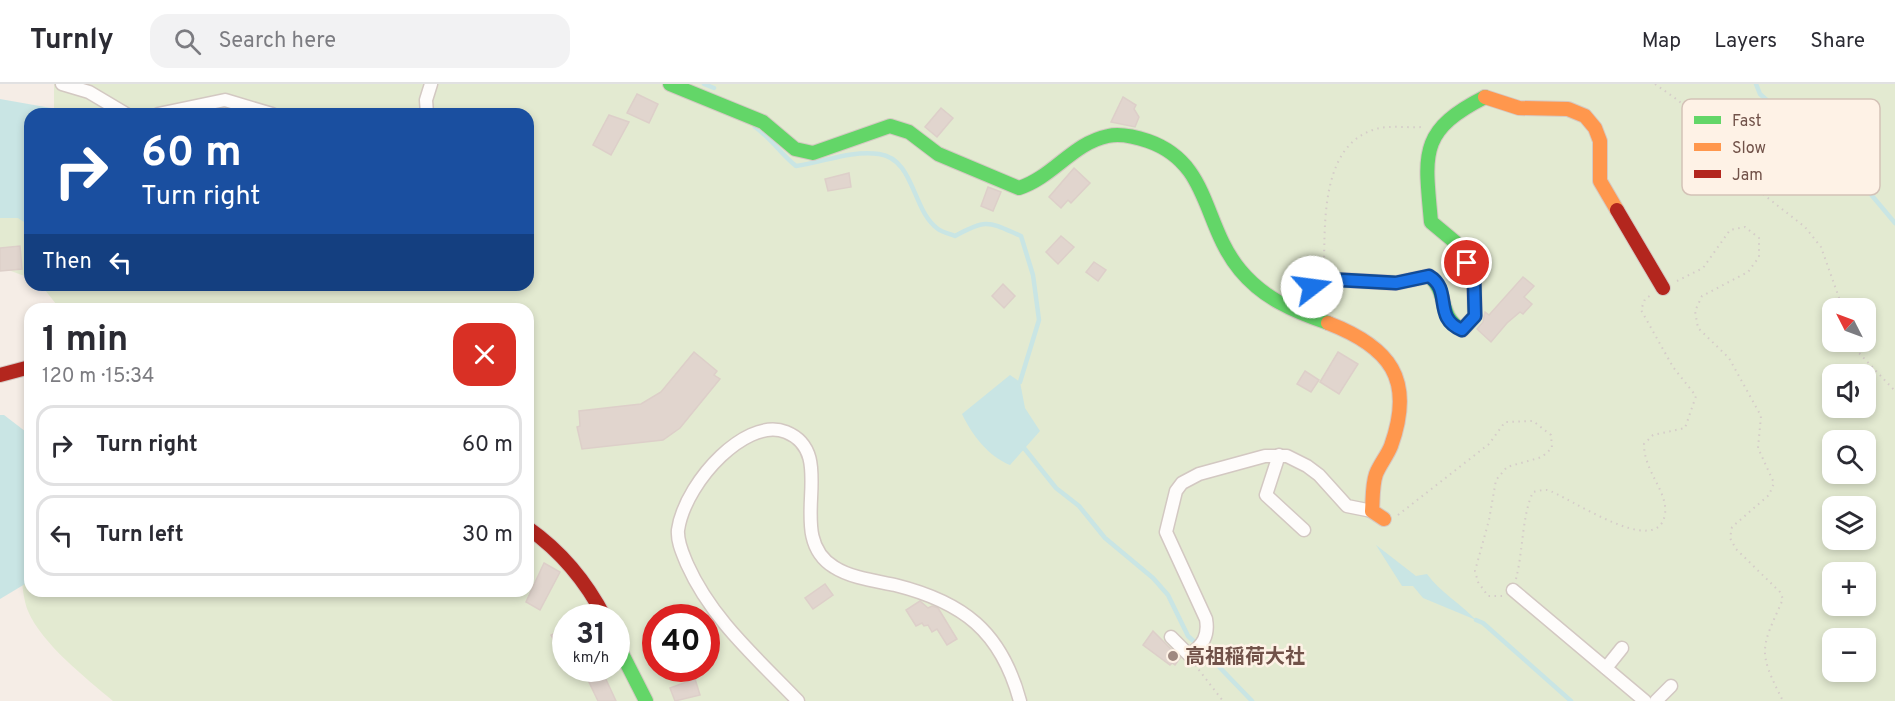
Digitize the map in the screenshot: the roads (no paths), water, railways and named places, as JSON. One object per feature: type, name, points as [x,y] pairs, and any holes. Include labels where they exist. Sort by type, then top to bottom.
[{"type":"street","points":[[62,84],[89,88],[117,108]]},
{"type":"street","points":[[427,108],[426,100],[431,84]]},
{"type":"street","points":[[670,84],[764,122],[795,149],[813,153],[890,126],[909,132],[938,154],[1018,188],[1033,185],[1092,138],[1111,134],[1129,136],[1165,148],[1185,163],[1203,196],[1218,236],[1238,265],[1273,302],[1337,326],[1365,342],[1387,360],[1398,377],[1401,399],[1392,442],[1376,476],[1378,515],[1347,506],[1306,465],[1287,456],[1265,456],[1199,474],[1182,483],[1176,491],[1166,532],[1206,619],[1208,629],[1205,640],[1189,655],[1171,637]]},
{"type":"street","points":[[1292,308],[1312,287],[1324,279],[1396,283],[1429,276],[1442,289],[1444,314],[1455,327],[1462,330],[1468,326],[1475,316],[1474,280],[1461,247],[1431,222],[1426,154],[1437,126],[1468,104],[1486,96],[1519,108],[1568,109],[1585,116],[1595,128],[1600,141],[1599,182],[1663,288]]},
{"type":"street","points":[[187,108],[225,100],[252,108]]},
{"type":"street","points":[[0,375],[24,369]]},
{"type":"street","points":[[798,701],[731,633],[705,600],[681,549],[678,531],[684,507],[719,458],[750,436],[775,429],[794,436],[808,451],[811,463],[810,526],[816,548],[824,558],[834,567],[950,603],[961,611],[986,632],[996,645],[1013,678],[1020,701]]},
{"type":"street","points":[[1279,456],[1266,495],[1304,530]]},
{"type":"street","points":[[534,532],[550,542],[571,563],[592,591],[598,604]]},
{"type":"street","points":[[1513,590],[1645,701]]},
{"type":"street","points":[[1606,668],[1622,648]]},
{"type":"street","points":[[630,670],[646,701]]},
{"type":"street","points":[[1656,701],[1671,686]]},
{"type":"water","points":[[0,99],[51,108],[24,108],[24,222],[18,218],[0,218]]},
{"type":"water","points":[[1010,375],[1020,382],[1025,408],[1040,431],[1010,465],[995,456],[982,444],[962,414]]},
{"type":"water","points":[[0,415],[4,415],[24,430],[24,585],[0,599]]},
{"type":"water","points":[[1376,545],[1416,576],[1427,574],[1476,620],[1423,598],[1413,586],[1402,586]]},
{"type":"waterway","points":[[704,84],[714,88]]},
{"type":"waterway","points":[[1756,84],[1760,94],[1766,99]]},
{"type":"waterway","points":[[755,127],[796,166],[869,153],[891,158],[907,175],[929,221],[944,232],[955,236],[974,226],[988,224],[1021,236],[1033,275],[1039,320],[1020,382]]},
{"type":"waterway","points":[[1871,195],[1895,223]]},
{"type":"waterway","points":[[1024,448],[1056,488],[1079,506],[1105,538],[1153,578],[1168,595],[1188,636],[1199,646]]},
{"type":"waterway","points":[[1476,620],[1483,623],[1571,701]]},
{"type":"waterway","points":[[1201,648],[1252,701]]},
{"type":"place","name":"高祖稲荷大社","points":[[1173,656]]}]
